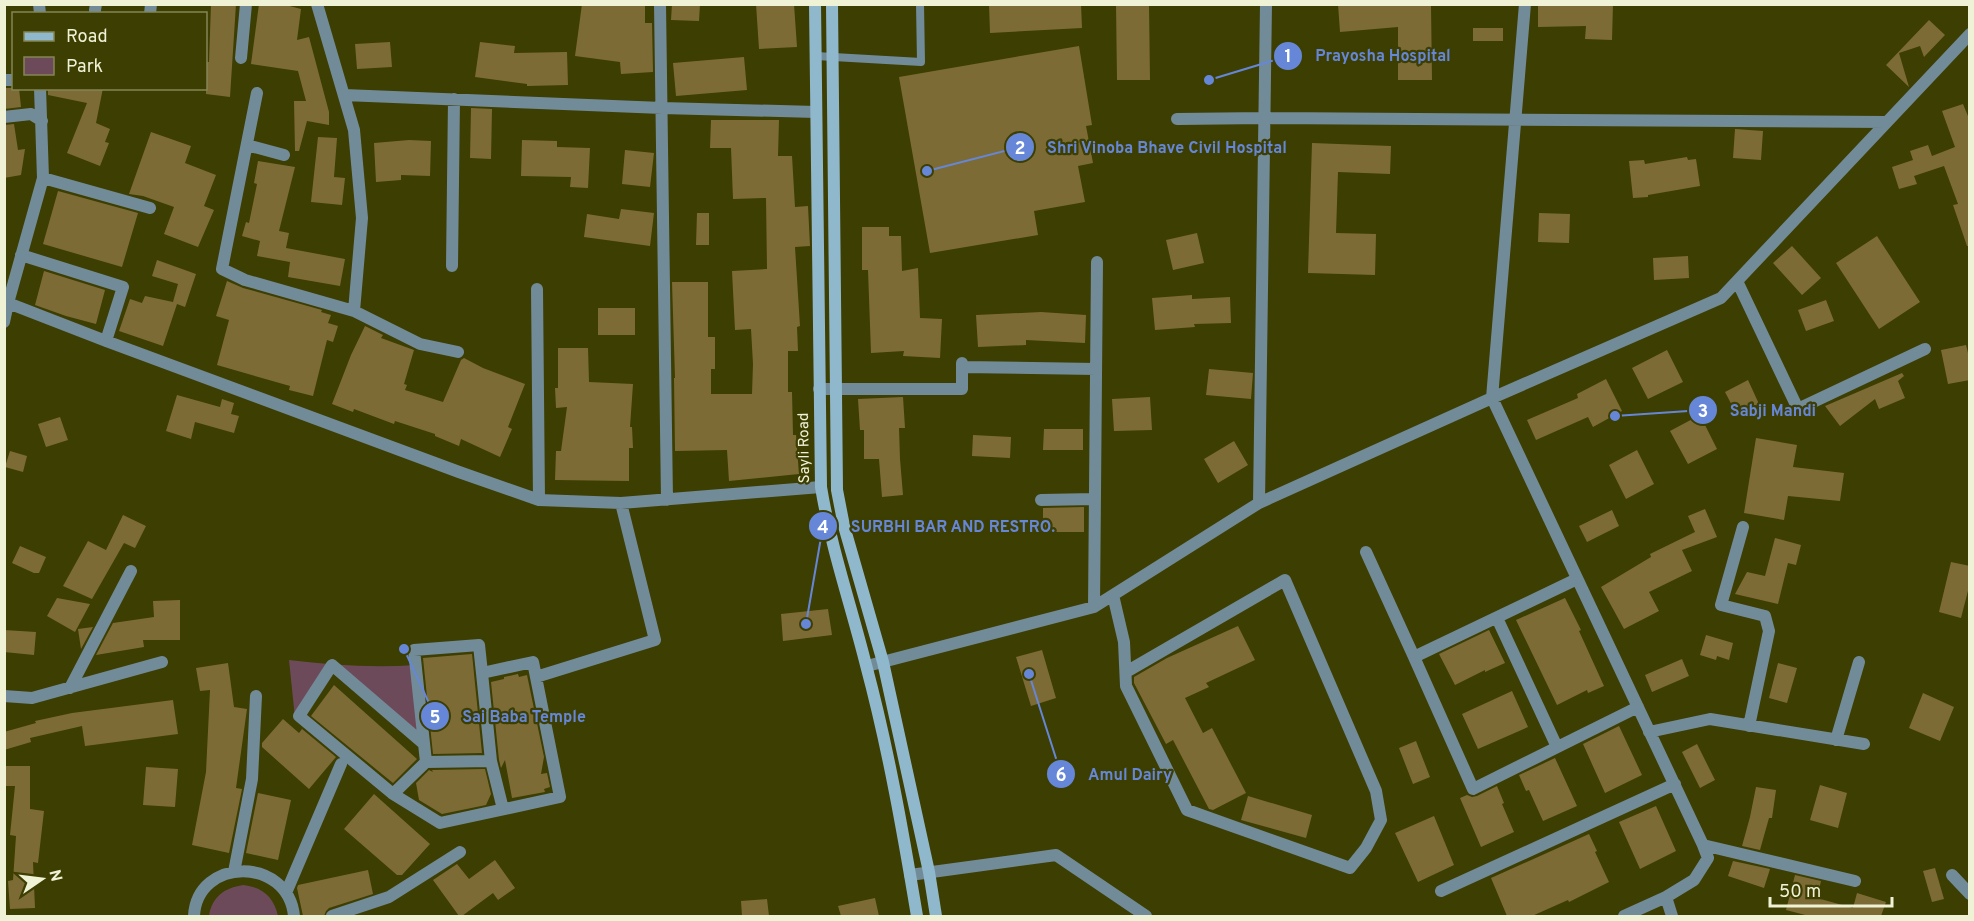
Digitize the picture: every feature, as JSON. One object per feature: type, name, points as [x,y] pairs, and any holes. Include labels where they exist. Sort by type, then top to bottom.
[{"type":"main road","name":"Sayli Road","points":[[814,4],[821,488],[836,559],[867,666],[890,769],[916,916]]},
{"type":"main road","points":[[832,4],[837,490],[883,662],[929,872],[936,916]]},
{"type":"street","points":[[241,58],[246,4]]},
{"type":"street","points":[[317,4],[354,130],[363,218],[354,311]]},
{"type":"street","points":[[660,4],[667,500]]},
{"type":"street","points":[[1259,503],[1266,4]]},
{"type":"street","points":[[1525,4],[1492,398],[1708,858],[1694,880],[1666,897],[1624,916]]},
{"type":"street","points":[[867,666],[1094,607],[1259,503],[1721,298],[1970,34]]},
{"type":"street","points":[[4,322],[43,178],[40,90]]},
{"type":"street","points":[[257,93],[222,269],[245,280],[354,311],[420,344],[458,352]]},
{"type":"street","points":[[344,95],[816,112]]},
{"type":"street","points":[[452,266],[454,99]]},
{"type":"street","points":[[4,117],[31,114],[42,121]]},
{"type":"street","points":[[1177,119],[1886,122]]},
{"type":"street","points":[[247,145],[284,155]]},
{"type":"street","points":[[43,178],[150,208]]},
{"type":"street","points":[[21,255],[123,286],[106,341]]},
{"type":"street","points":[[1094,607],[1097,262]]},
{"type":"street","points":[[1737,281],[1798,408],[1925,349]]},
{"type":"street","points":[[537,290],[539,500]]},
{"type":"street","points":[[8,303],[539,500],[621,503],[821,488]]},
{"type":"street","points":[[819,389],[962,389],[962,365],[1096,369]]},
{"type":"street","points":[[1041,500],[1095,499]]},
{"type":"street","points":[[536,677],[655,640],[621,503]]},
{"type":"street","points":[[1743,527],[1721,605],[1765,616],[1769,631],[1749,726]]},
{"type":"street","points":[[1366,552],[1473,789],[1638,707]]},
{"type":"street","points":[[70,688],[131,571]]},
{"type":"street","points":[[1414,657],[1577,579]]},
{"type":"street","points":[[1113,595],[1124,642],[1126,686],[1187,810],[1350,868],[1366,848],[1381,820],[1376,791],[1285,580],[1126,672]]},
{"type":"street","points":[[1497,618],[1557,747]]},
{"type":"street","points":[[426,762],[414,650],[479,645],[491,761],[503,809]]},
{"type":"street","points":[[4,696],[32,698],[162,662]]},
{"type":"street","points":[[424,744],[332,665],[299,716],[393,794],[440,823],[560,797],[533,662],[482,672]]},
{"type":"street","points":[[1836,740],[1859,662]]},
{"type":"street","points":[[234,872],[252,779],[256,696]]},
{"type":"street","points":[[1649,732],[1710,719],[1864,744]]},
{"type":"street","points":[[393,794],[426,762],[491,761]]},
{"type":"street","points":[[286,893],[341,764]]},
{"type":"street","points":[[1441,891],[1675,784]]},
{"type":"street","points":[[1703,845],[1855,881]]},
{"type":"street","points":[[332,916],[388,897],[460,852]]},
{"type":"street","points":[[910,875],[1056,855],[1146,916]]},
{"type":"street","points":[[194,916],[200,895],[211,883],[225,874],[242,870],[258,873],[274,880],[286,893],[294,916]]},
{"type":"street","points":[[1952,875],[1970,894]]},
{"type":"street","points":[[1666,897],[1672,916]]},
{"type":"lane","points":[[816,56],[921,62],[920,4]]},
{"type":"green space","points":[[289,660],[352,666],[416,665],[424,744],[332,665],[295,718]]},
{"type":"green space","points":[[243,885],[256,888],[266,894],[274,903],[278,916],[209,916],[220,894],[230,888]]},
{"type":"building","points":[[211,4],[236,4],[230,97],[206,94],[207,62],[209,62]]},
{"type":"building","points":[[259,4],[282,4],[301,9],[297,40],[309,37],[329,112],[329,125],[307,121],[299,151],[295,151],[294,101],[306,101],[298,71],[251,64]]},
{"type":"building","points":[[582,4],[645,4],[645,23],[652,23],[653,72],[621,74],[620,62],[575,56]]},
{"type":"building","points":[[672,4],[700,4],[699,21],[671,20]]},
{"type":"building","points":[[756,4],[794,4],[797,47],[759,49]]},
{"type":"building","points":[[989,4],[1081,4],[1082,28],[990,33]]},
{"type":"building","points":[[1116,4],[1149,4],[1150,80],[1117,80]]},
{"type":"building","points":[[1338,4],[1431,5],[1432,80],[1398,80],[1398,27],[1340,32]]},
{"type":"building","points":[[1538,4],[1613,4],[1612,40],[1585,39],[1586,26],[1538,27]]},
{"type":"building","points":[[1929,20],[1945,35],[1924,57],[1920,46],[1899,53],[1909,87],[1886,65]]},
{"type":"building","points":[[1473,28],[1503,28],[1503,41],[1473,41]]},
{"type":"building","points":[[390,42],[392,67],[357,69],[355,44]]},
{"type":"building","points":[[480,42],[515,46],[514,53],[567,52],[568,85],[527,86],[527,84],[475,77]]},
{"type":"building","points":[[1079,46],[1092,125],[1086,126],[1093,163],[1078,166],[1085,202],[1034,211],[1038,235],[930,253],[899,77]]},
{"type":"building","points":[[744,57],[747,90],[676,96],[673,63]]},
{"type":"building","points":[[4,88],[19,90],[21,107],[4,109]]},
{"type":"building","points":[[48,90],[103,90],[96,123],[110,129],[105,142],[109,143],[100,166],[67,153],[87,103],[48,95]]},
{"type":"building","points":[[1963,104],[1970,121],[1970,246],[1967,246],[1953,205],[1958,204],[1944,166],[1914,176],[1917,184],[1899,189],[1892,167],[1913,160],[1910,151],[1928,145],[1932,156],[1955,147],[1942,111]]},
{"type":"building","points":[[471,108],[492,109],[491,159],[470,158]]},
{"type":"building","points":[[711,120],[779,120],[778,156],[792,156],[795,207],[808,206],[810,246],[795,247],[800,326],[797,327],[798,351],[788,351],[788,392],[792,392],[793,435],[796,435],[799,474],[729,481],[727,450],[675,451],[672,282],[708,282],[708,337],[715,337],[715,369],[711,369],[711,394],[752,394],[751,329],[735,330],[732,271],[767,269],[766,198],[733,199],[731,148],[710,148]]},
{"type":"building","points":[[14,124],[18,150],[25,149],[21,175],[4,178],[4,125]]},
{"type":"building","points":[[1735,129],[1763,131],[1761,160],[1733,158]]},
{"type":"building","points":[[151,132],[191,146],[185,163],[216,175],[204,206],[214,210],[198,247],[164,234],[174,207],[143,196],[129,194]]},
{"type":"building","points":[[318,137],[337,138],[334,177],[345,178],[342,205],[311,202]]},
{"type":"building","points":[[522,140],[557,141],[557,147],[590,148],[588,188],[570,187],[571,177],[521,176]]},
{"type":"building","points":[[431,141],[430,176],[401,175],[401,180],[376,182],[374,143]]},
{"type":"building","points":[[1312,143],[1391,146],[1390,174],[1338,172],[1336,233],[1376,234],[1375,275],[1308,273]]},
{"type":"building","points":[[625,150],[654,153],[650,187],[622,184]]},
{"type":"building","points":[[1687,157],[1688,160],[1696,159],[1700,186],[1633,198],[1629,161],[1644,160],[1645,164]]},
{"type":"building","points":[[258,161],[295,167],[279,231],[289,233],[286,248],[345,259],[340,286],[288,277],[290,262],[257,256],[260,241],[242,236],[246,222],[249,223],[257,184],[254,183]]},
{"type":"building","points":[[58,191],[138,213],[122,267],[43,244]]},
{"type":"building","points":[[621,209],[654,213],[650,246],[584,237],[587,214],[619,219]]},
{"type":"building","points":[[697,213],[709,213],[709,245],[696,245]]},
{"type":"building","points":[[1539,213],[1570,214],[1569,243],[1538,242]]},
{"type":"building","points":[[862,227],[889,227],[889,236],[901,236],[902,271],[918,268],[920,318],[942,319],[940,358],[903,356],[904,351],[871,353],[868,270],[862,270]]},
{"type":"building","points":[[1197,233],[1204,263],[1173,270],[1166,240]]},
{"type":"building","points":[[1877,236],[1920,302],[1879,329],[1836,263]]},
{"type":"building","points":[[1792,246],[1821,278],[1802,295],[1773,263]]},
{"type":"building","points":[[1688,256],[1689,278],[1654,280],[1653,258]]},
{"type":"building","points":[[157,260],[196,274],[185,307],[177,304],[163,346],[119,331],[130,299],[142,303],[145,296],[173,302],[178,284],[152,276]]},
{"type":"building","points":[[44,271],[105,290],[96,324],[35,305]]},
{"type":"building","points":[[227,281],[243,288],[322,310],[321,312],[331,315],[328,323],[338,326],[333,342],[327,340],[313,396],[289,390],[290,386],[217,365],[229,320],[216,316]]},
{"type":"building","points":[[1192,295],[1192,299],[1230,297],[1231,323],[1194,324],[1195,327],[1155,330],[1152,298]]},
{"type":"building","points":[[1826,300],[1834,321],[1806,331],[1798,310]]},
{"type":"building","points":[[598,308],[635,308],[635,335],[598,335]]},
{"type":"building","points":[[1041,312],[1086,315],[1085,343],[1026,340],[1026,345],[978,347],[976,315]]},
{"type":"building","points":[[365,326],[383,335],[381,338],[414,350],[404,384],[407,385],[405,390],[443,402],[461,360],[464,358],[525,384],[508,427],[512,429],[500,457],[461,439],[459,446],[435,434],[395,421],[394,424],[354,409],[353,412],[332,404]]},
{"type":"building","points":[[1966,345],[1970,361],[1970,380],[1948,384],[1941,350]]},
{"type":"building","points":[[558,348],[588,348],[589,382],[633,384],[630,427],[632,427],[633,448],[629,448],[629,481],[555,480],[556,451],[561,451],[567,407],[556,408]]},
{"type":"building","points":[[1667,350],[1683,382],[1648,399],[1632,368]]},
{"type":"building","points":[[1209,369],[1253,373],[1251,399],[1206,395]]},
{"type":"building","points":[[1902,373],[1904,376],[1898,381],[1905,398],[1879,409],[1875,399],[1840,426],[1825,406]]},
{"type":"building","points":[[1606,379],[1622,411],[1593,427],[1588,417],[1536,440],[1527,420],[1578,398],[1577,394]]},
{"type":"building","points":[[1748,380],[1759,404],[1737,415],[1725,392]]},
{"type":"building","points":[[177,395],[220,407],[222,399],[234,403],[231,414],[239,416],[234,433],[195,422],[191,439],[166,431]]},
{"type":"building","points":[[903,397],[905,428],[899,428],[903,495],[882,497],[879,459],[864,459],[864,430],[860,430],[858,399]]},
{"type":"building","points":[[1150,397],[1152,430],[1114,431],[1112,399]]},
{"type":"building","points":[[1700,415],[1717,449],[1688,464],[1670,431]]},
{"type":"building","points":[[60,417],[68,440],[46,447],[38,424]]},
{"type":"building","points":[[1044,429],[1083,429],[1083,450],[1043,450]]},
{"type":"building","points":[[973,435],[1011,437],[1010,458],[972,456]]},
{"type":"building","points":[[1756,438],[1797,445],[1793,467],[1844,473],[1840,501],[1788,496],[1784,520],[1744,513]]},
{"type":"building","points":[[1234,441],[1248,465],[1218,483],[1204,459]]},
{"type":"building","points":[[1637,450],[1654,484],[1626,499],[1609,465]]},
{"type":"building","points":[[10,451],[27,456],[23,472],[5,467]]},
{"type":"building","points":[[1084,507],[1084,532],[1043,532],[1043,508]]},
{"type":"building","points":[[1705,509],[1717,537],[1682,550],[1692,571],[1649,592],[1659,611],[1624,629],[1601,587],[1651,557],[1650,554],[1695,532],[1688,516]]},
{"type":"building","points":[[1612,510],[1619,526],[1587,542],[1579,526]]},
{"type":"building","points":[[123,515],[146,526],[135,548],[124,543],[92,599],[63,586],[88,541],[106,550]]},
{"type":"building","points":[[1775,538],[1801,545],[1796,565],[1788,563],[1778,604],[1735,594],[1747,572],[1765,576]]},
{"type":"building","points":[[20,546],[46,557],[39,573],[12,563]]},
{"type":"building","points":[[1951,562],[1970,566],[1970,583],[1961,618],[1939,612]]},
{"type":"building","points":[[57,598],[90,604],[75,632],[47,616]]},
{"type":"building","points":[[1565,598],[1604,686],[1588,693],[1587,690],[1557,705],[1516,620]]},
{"type":"building","points":[[180,600],[180,640],[143,640],[144,647],[96,655],[113,623],[154,617],[153,601]]},
{"type":"building","points":[[828,609],[832,635],[783,641],[781,614]]},
{"type":"building","points":[[1238,626],[1255,660],[1206,683],[1209,687],[1185,698],[1203,733],[1212,728],[1246,793],[1213,810],[1209,809],[1173,740],[1166,744],[1134,683],[1134,677],[1167,658]]},
{"type":"building","points":[[93,627],[81,649],[78,629]]},
{"type":"building","points":[[4,630],[36,632],[34,655],[4,652]]},
{"type":"building","points":[[1489,630],[1505,663],[1455,685],[1439,654]]},
{"type":"building","points":[[1706,635],[1733,643],[1729,660],[1717,656],[1716,660],[1700,655]]},
{"type":"building","points":[[1042,650],[1056,698],[1031,706],[1016,657]]},
{"type":"building","points":[[472,654],[482,753],[433,754],[423,658]]},
{"type":"building","points":[[1682,659],[1689,676],[1652,692],[1645,675]]},
{"type":"building","points":[[228,663],[234,707],[247,709],[236,788],[242,789],[229,853],[192,845],[206,772],[210,690],[200,691],[196,668]]},
{"type":"building","points":[[1778,663],[1797,668],[1787,703],[1769,698]]},
{"type":"building","points":[[518,674],[519,677],[527,675],[544,757],[541,774],[547,773],[550,787],[544,789],[545,792],[512,798],[505,760],[501,768],[499,760],[491,682]]},
{"type":"building","points":[[334,685],[417,759],[393,783],[311,716]]},
{"type":"building","points":[[1512,691],[1528,727],[1478,749],[1462,714]]},
{"type":"building","points":[[1923,693],[1954,707],[1940,741],[1909,728]]},
{"type":"building","points":[[173,700],[178,734],[85,746],[82,726],[30,738],[31,742],[4,750],[4,732],[36,723],[35,721],[72,713]]},
{"type":"building","points":[[283,719],[299,733],[302,729],[336,757],[309,789],[262,747],[262,743]]},
{"type":"building","points":[[1619,726],[1642,775],[1605,793],[1583,744]]},
{"type":"building","points":[[1416,741],[1430,777],[1413,784],[1399,748]]},
{"type":"building","points":[[1697,744],[1715,780],[1700,788],[1682,752]]},
{"type":"building","points":[[1555,758],[1577,806],[1543,821],[1529,790],[1526,791],[1519,775]]},
{"type":"building","points":[[4,766],[30,766],[30,809],[44,811],[38,863],[33,862],[35,908],[10,909],[8,881],[13,880],[16,836],[10,835],[15,786],[4,786]]},
{"type":"building","points":[[146,767],[178,769],[175,807],[143,805]]},
{"type":"building","points":[[485,769],[491,794],[486,805],[442,814],[419,800],[416,783],[429,770],[433,772],[432,770]]},
{"type":"building","points":[[1820,785],[1847,793],[1838,828],[1810,820]]},
{"type":"building","points":[[1497,786],[1514,832],[1481,847],[1460,798],[1467,795],[1477,796]]},
{"type":"building","points":[[1756,787],[1776,790],[1772,818],[1769,818],[1760,850],[1742,846]]},
{"type":"building","points":[[258,793],[291,800],[278,860],[246,853]]},
{"type":"building","points":[[374,794],[430,844],[402,875],[397,875],[344,829]]},
{"type":"building","points":[[1248,796],[1312,815],[1306,838],[1241,820]]},
{"type":"building","points":[[1656,806],[1676,851],[1640,869],[1619,822]]},
{"type":"building","points":[[1434,816],[1454,865],[1418,882],[1395,833]]},
{"type":"building","points":[[1589,834],[1609,882],[1569,902],[1568,900],[1532,916],[1507,916],[1491,878]]},
{"type":"building","points":[[495,860],[515,888],[498,900],[493,893],[459,916],[433,880],[457,864],[469,879]]},
{"type":"building","points":[[1733,861],[1770,869],[1764,888],[1728,876]]},
{"type":"building","points":[[1935,868],[1944,899],[1932,902],[1923,871]]},
{"type":"building","points":[[368,870],[373,894],[329,908],[324,916],[303,916],[298,885]]},
{"type":"building","points":[[1795,875],[1821,881],[1817,898],[1853,908],[1857,893],[1886,902],[1881,916],[1809,916],[1786,910]]},
{"type":"building","points":[[875,898],[879,916],[841,916],[838,906]]},
{"type":"building","points":[[767,899],[769,916],[742,916],[741,901]]},
{"type":"place","name":"Prayosha Hospital","points":[[1209,80]]},
{"type":"place","name":"Shri Vinoba Bhave Civil Hospital","points":[[927,171]]},
{"type":"place","name":"Sabji Mandi","points":[[1615,416]]},
{"type":"place","name":"SURBHI BAR AND RESTRO.","points":[[806,624]]},
{"type":"place","name":"Sai Baba Temple","points":[[404,649]]},
{"type":"place","name":"Amul Dairy","points":[[1029,674]]}]
